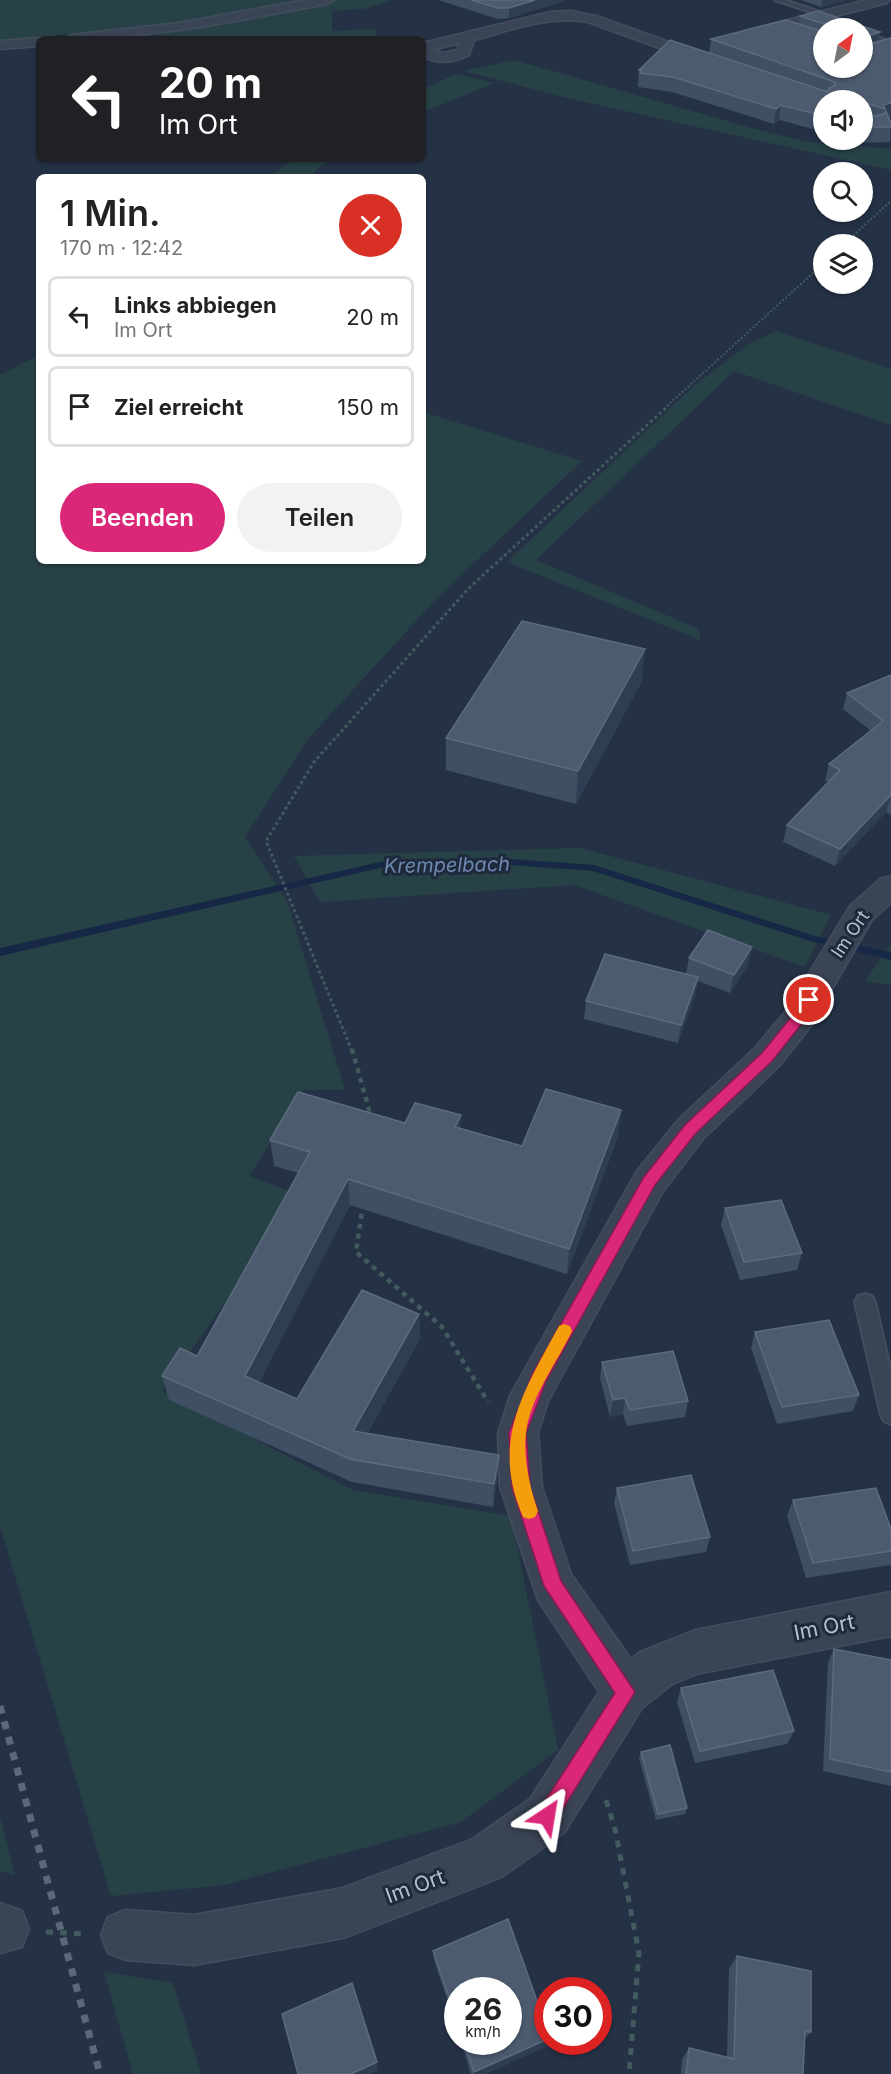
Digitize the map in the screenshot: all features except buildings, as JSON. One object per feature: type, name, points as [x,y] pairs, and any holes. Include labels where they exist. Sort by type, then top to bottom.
[{"type":"street","points":[[98,36],[179,27],[327,0]]},
{"type":"street","points":[[735,38],[882,0]]},
{"type":"street","points":[[468,37],[550,16],[571,15],[591,19],[726,67]]},
{"type":"street","points":[[0,45],[36,42]]},
{"type":"street","points":[[682,51],[703,46]]},
{"type":"street","name":"Im Ort","points":[[626,1692],[553,1586],[521,1487],[518,1433],[530,1396],[650,1181],[690,1129],[767,1057],[798,1019],[861,913],[891,886]]},
{"type":"street","name":"Im Ort","points":[[126,1935],[194,1940],[343,1913],[486,1859],[547,1816],[626,1692],[656,1668],[696,1652],[891,1614]]},
{"type":"lane","points":[[778,0],[823,17]]},
{"type":"lane","points":[[777,27],[796,34]]},
{"type":"lane","points":[[873,38],[891,45]]},
{"type":"lane","points":[[882,50],[891,45]]},
{"type":"lane","points":[[865,1302],[891,1415]]},
{"type":"path","points":[[855,234],[891,201]]},
{"type":"path","points":[[373,1126],[356,1060],[266,841],[314,762],[468,589],[813,273]]},
{"type":"path","points":[[364,1195],[356,1252],[442,1327],[485,1400],[518,1433]]},
{"type":"path","points":[[589,1749],[615,1829],[639,1953],[629,2074]]},
{"type":"path","points":[[2,1928],[62,1934],[126,1935]]},
{"type":"green space","points":[[0,0],[393,0],[364,9],[332,11],[332,31],[375,29],[377,36],[161,36],[147,31],[80,36],[36,36],[36,39],[0,42]]},
{"type":"green space","points":[[514,60],[748,127],[813,142],[813,150],[891,149],[891,170],[873,166],[873,162],[855,162],[567,98],[464,71]]},
{"type":"green space","points":[[456,74],[495,83],[426,111],[426,88]]},
{"type":"green space","points":[[290,162],[327,162],[313,174],[273,174]]},
{"type":"green space","points":[[776,331],[891,369],[891,425],[734,371],[536,560],[699,629],[700,640],[507,562],[694,386],[747,345]]},
{"type":"green space","points":[[36,357],[36,564],[426,564],[426,413],[582,461],[436,599],[308,739],[245,837],[287,901],[345,1090],[304,1090],[249,1176],[302,1196],[162,1391],[353,1490],[511,1516],[558,1750],[461,1822],[224,1885],[111,1896],[0,1526],[0,375]]},
{"type":"green space","points":[[580,848],[831,915],[805,967],[574,885],[320,902],[294,856]]},
{"type":"green space","points":[[891,944],[891,985],[865,981]]},
{"type":"green space","points":[[0,1816],[15,1875],[0,1871]]},
{"type":"green space","points":[[104,1972],[173,1983],[201,2074],[133,2074]]},
{"type":"waterway","points":[[62,36],[82,34]]},
{"type":"waterway","points":[[0,42],[36,38]]},
{"type":"waterway","name":"Krempelbach","points":[[0,952],[380,865],[496,861],[594,868],[814,939],[891,956]]},
{"type":"railway","points":[[0,1706],[100,2074]]},
{"type":"slow traffic","points":[[529,1511],[521,1487],[518,1433],[530,1396],[564,1331]]},
{"type":"route","points":[[547,1816],[626,1692],[553,1586],[521,1487],[518,1433],[530,1396],[539,1378],[650,1181],[690,1129],[767,1057],[798,1019],[809,1000]]}]
